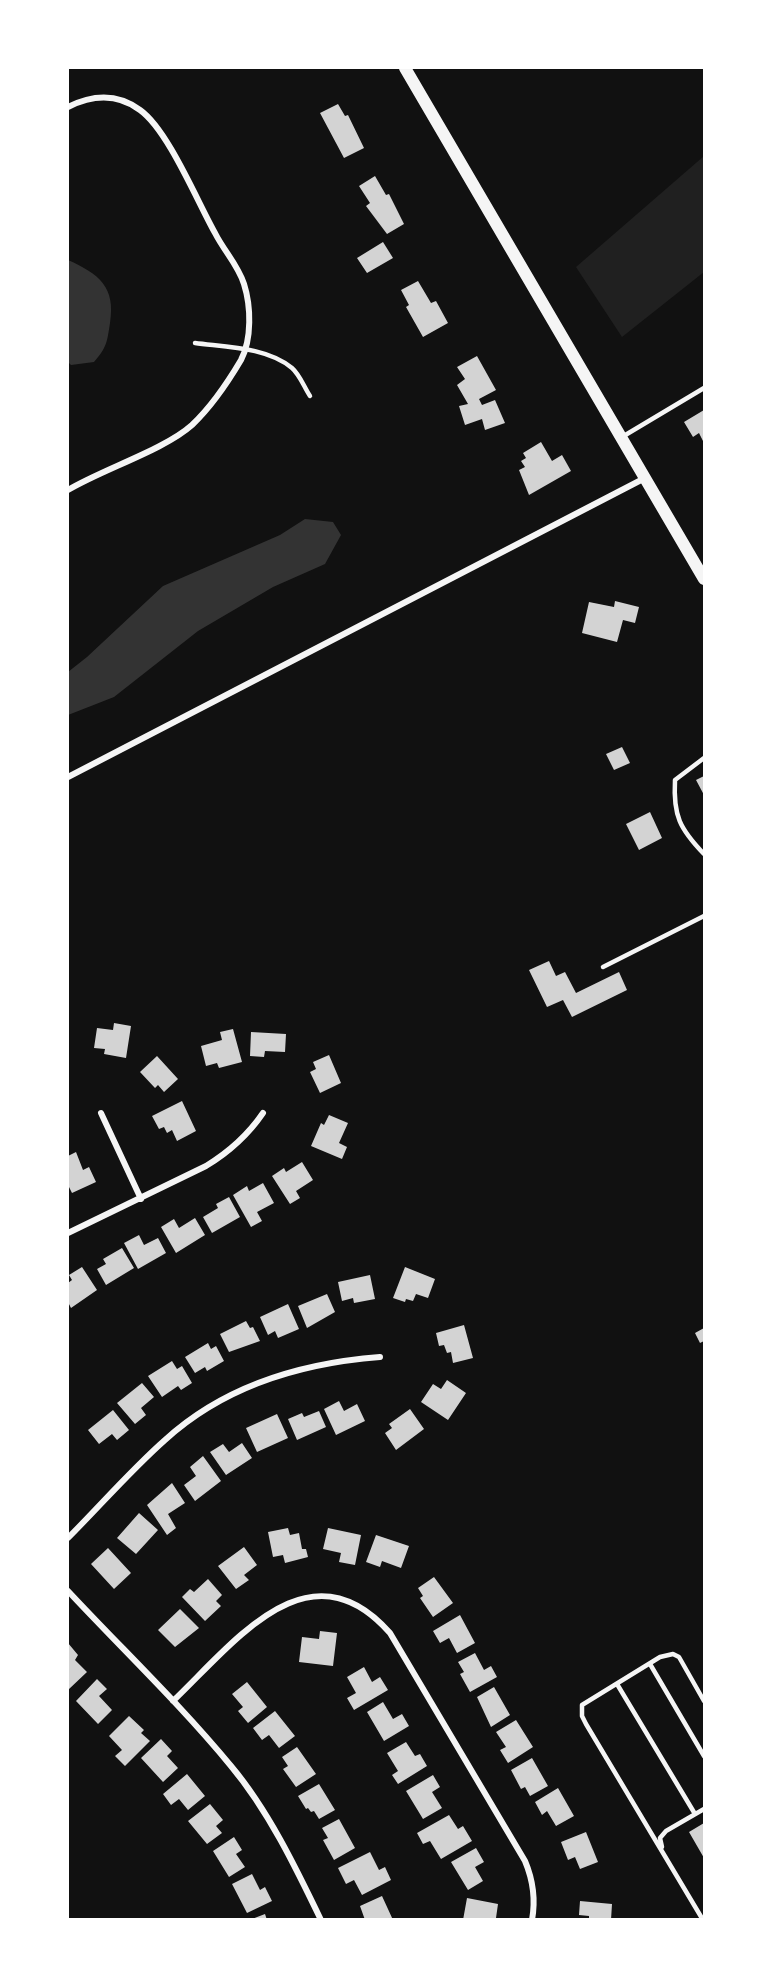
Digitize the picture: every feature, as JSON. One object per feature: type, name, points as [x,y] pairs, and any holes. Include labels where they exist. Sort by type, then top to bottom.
[{"type":"main road","points":[[405,68],[705,579]]},
{"type":"street","points":[[68,107],[84,99],[107,98],[130,104],[148,117],[162,135],[216,236],[235,264],[247,297],[248,336],[245,350],[212,403],[191,426],[68,490]]},
{"type":"street","points":[[68,777],[645,477]]},
{"type":"street","points":[[101,1113],[141,1199]]},
{"type":"street","points":[[68,1233],[141,1199],[227,1153],[253,1128],[263,1113]]},
{"type":"street","points":[[68,1538],[166,1438],[214,1406],[274,1375],[347,1359],[380,1357]]},
{"type":"street","points":[[68,1591],[173,1701],[232,1767],[290,1855],[321,1920]]},
{"type":"street","points":[[173,1701],[263,1615],[285,1603],[309,1597],[327,1596],[345,1599],[361,1606],[390,1633],[525,1861],[532,1876],[535,1895],[532,1920]]},
{"type":"lane","points":[[195,344],[245,350],[264,355],[291,368],[310,396]]},
{"type":"lane","points":[[622,438],[705,387]]},
{"type":"lane","points":[[705,758],[675,780],[674,804],[686,835],[705,854]]},
{"type":"lane","points":[[603,967],[705,916]]},
{"type":"lane","points":[[703,1920],[582,1716],[582,1705],[667,1654],[679,1657],[705,1701]]},
{"type":"lane","points":[[650,1664],[705,1756]]},
{"type":"lane","points":[[617,1684],[695,1814]]},
{"type":"lane","points":[[662,1850],[660,1838],[666,1831],[705,1809]]},
{"type":"shaded area","points":[[704,156],[704,272],[622,337],[576,267]]},
{"type":"shaded area","points":[[68,260],[96,277],[108,291],[111,311],[107,340],[102,352],[94,362],[71,365],[68,362]]},
{"type":"shaded area","points":[[305,519],[333,522],[341,535],[325,564],[273,587],[198,631],[114,697],[68,715],[68,672],[163,586],[280,535]]},
{"type":"building","points":[[338,104],[345,116],[348,115],[364,148],[344,158],[320,113]]},
{"type":"building","points":[[375,176],[386,195],[389,194],[404,224],[387,234],[366,206],[370,203],[359,186]]},
{"type":"building","points":[[383,242],[393,258],[367,273],[357,258]]},
{"type":"building","points":[[418,281],[431,303],[436,301],[448,323],[423,337],[406,307],[409,305],[401,290]]},
{"type":"building","points":[[477,356],[496,390],[479,399],[482,405],[495,400],[505,423],[485,430],[482,419],[465,425],[459,406],[468,404],[457,385],[465,379],[457,367]]},
{"type":"building","points":[[704,410],[704,443],[699,433],[693,437],[684,422]]},
{"type":"building","points":[[541,442],[552,461],[562,455],[571,471],[529,495],[519,470],[525,467],[521,461],[526,458],[523,453]]},
{"type":"building","points":[[615,601],[639,607],[635,623],[623,620],[617,642],[582,633],[589,602],[614,607]]},
{"type":"building","points":[[622,747],[630,763],[614,770],[606,754]]},
{"type":"building","points":[[704,776],[704,795],[696,780]]},
{"type":"building","points":[[650,812],[662,838],[639,850],[626,824]]},
{"type":"building","points":[[549,961],[556,976],[565,972],[576,993],[619,972],[627,990],[572,1017],[563,1000],[547,1007],[529,970]]},
{"type":"building","points":[[114,1023],[131,1026],[126,1058],[104,1054],[105,1049],[94,1048],[97,1028],[113,1030]]},
{"type":"building","points":[[233,1029],[242,1062],[219,1068],[217,1063],[206,1066],[201,1046],[222,1040],[220,1032]]},
{"type":"building","points":[[251,1032],[286,1034],[285,1052],[265,1051],[264,1057],[250,1056]]},
{"type":"building","points":[[329,1055],[341,1083],[320,1093],[310,1072],[316,1069],[313,1062]]},
{"type":"building","points":[[157,1056],[178,1079],[164,1092],[158,1085],[155,1088],[140,1072]]},
{"type":"building","points":[[182,1101],[196,1131],[177,1141],[172,1130],[167,1133],[164,1127],[159,1129],[152,1116]]},
{"type":"building","points":[[329,1115],[348,1123],[339,1143],[347,1147],[342,1159],[311,1146],[321,1123],[324,1125]]},
{"type":"building","points":[[76,1152],[83,1170],[89,1167],[96,1182],[72,1193],[68,1185],[68,1156]]},
{"type":"building","points":[[302,1162],[313,1180],[296,1191],[300,1198],[290,1204],[272,1176],[284,1168],[286,1172]]},
{"type":"building","points":[[263,1183],[274,1203],[257,1212],[262,1221],[251,1227],[233,1195],[247,1186],[249,1191]]},
{"type":"building","points":[[229,1197],[240,1217],[212,1233],[203,1217],[218,1208],[216,1204]]},
{"type":"building","points":[[195,1218],[205,1235],[176,1253],[161,1227],[174,1219],[179,1228]]},
{"type":"building","points":[[139,1235],[144,1245],[158,1238],[166,1253],[138,1269],[124,1243]]},
{"type":"building","points":[[122,1248],[134,1268],[106,1285],[97,1269],[106,1264],[103,1259]]},
{"type":"building","points":[[82,1267],[97,1290],[71,1308],[68,1302],[68,1283],[72,1280],[69,1275]]},
{"type":"building","points":[[405,1267],[435,1279],[428,1298],[416,1294],[413,1301],[406,1299],[405,1302],[393,1298]]},
{"type":"building","points":[[370,1275],[375,1299],[354,1303],[353,1298],[342,1301],[338,1282]]},
{"type":"building","points":[[327,1294],[335,1312],[307,1328],[298,1306]]},
{"type":"building","points":[[288,1304],[299,1329],[278,1338],[275,1331],[268,1335],[260,1317]]},
{"type":"building","points":[[246,1321],[250,1328],[253,1327],[260,1341],[229,1352],[220,1334]]},
{"type":"building","points":[[464,1325],[473,1358],[453,1363],[451,1352],[447,1353],[444,1345],[439,1346],[436,1333]]},
{"type":"building","points":[[704,1328],[704,1341],[700,1343],[695,1333]]},
{"type":"building","points":[[208,1343],[211,1349],[216,1346],[224,1361],[207,1371],[205,1367],[195,1373],[185,1357]]},
{"type":"building","points":[[172,1361],[177,1369],[182,1366],[192,1383],[181,1390],[178,1386],[162,1397],[148,1376]]},
{"type":"building","points":[[447,1380],[466,1393],[448,1420],[421,1402],[433,1384],[441,1389]]},
{"type":"building","points":[[142,1383],[154,1397],[141,1408],[146,1415],[135,1424],[117,1403]]},
{"type":"building","points":[[339,1401],[344,1411],[357,1404],[365,1421],[336,1435],[324,1409]]},
{"type":"building","points":[[410,1409],[424,1429],[396,1450],[385,1433],[392,1428],[389,1424]]},
{"type":"building","points":[[113,1410],[129,1430],[117,1440],[112,1434],[99,1444],[88,1430]]},
{"type":"building","points":[[319,1411],[326,1427],[297,1440],[288,1419],[302,1413],[304,1417]]},
{"type":"building","points":[[277,1414],[288,1438],[257,1452],[246,1428]]},
{"type":"building","points":[[242,1443],[252,1458],[226,1475],[210,1452],[223,1444],[229,1452]]},
{"type":"building","points":[[203,1456],[221,1481],[195,1501],[184,1485],[196,1476],[190,1467]]},
{"type":"building","points":[[172,1483],[185,1503],[168,1514],[176,1528],[167,1535],[147,1505]]},
{"type":"building","points":[[139,1513],[158,1530],[136,1554],[117,1538]]},
{"type":"building","points":[[288,1528],[290,1535],[299,1533],[302,1549],[306,1549],[308,1557],[285,1563],[283,1555],[273,1557],[268,1532]]},
{"type":"building","points":[[328,1528],[361,1535],[355,1565],[339,1562],[341,1553],[323,1549]]},
{"type":"building","points":[[376,1535],[409,1546],[401,1568],[382,1561],[380,1567],[366,1562]]},
{"type":"building","points":[[244,1547],[257,1565],[244,1575],[249,1580],[236,1589],[218,1566]]},
{"type":"building","points":[[108,1548],[131,1573],[114,1589],[91,1564]]},
{"type":"building","points":[[434,1577],[453,1603],[433,1617],[420,1598],[423,1596],[418,1588]]},
{"type":"building","points":[[208,1579],[222,1595],[216,1601],[221,1606],[205,1621],[182,1597],[190,1589],[194,1592]]},
{"type":"building","points":[[180,1609],[199,1628],[175,1647],[158,1630]]},
{"type":"building","points":[[460,1615],[475,1643],[457,1653],[449,1638],[440,1643],[433,1631]]},
{"type":"building","points":[[320,1631],[337,1633],[333,1666],[299,1662],[302,1637],[319,1639]]},
{"type":"building","points":[[68,1643],[78,1655],[75,1660],[87,1672],[68,1690]]},
{"type":"building","points":[[475,1653],[484,1670],[491,1666],[497,1677],[470,1692],[460,1674],[464,1672],[458,1662]]},
{"type":"building","points":[[364,1667],[372,1682],[380,1677],[388,1690],[354,1710],[347,1698],[356,1693],[347,1677]]},
{"type":"building","points":[[97,1679],[107,1689],[99,1696],[112,1710],[98,1724],[76,1701]]},
{"type":"building","points":[[247,1682],[267,1707],[248,1723],[238,1711],[243,1707],[232,1694]]},
{"type":"building","points":[[494,1687],[510,1715],[491,1727],[477,1697]]},
{"type":"building","points":[[383,1702],[393,1719],[402,1714],[409,1726],[384,1741],[367,1712]]},
{"type":"building","points":[[275,1711],[295,1736],[279,1748],[269,1735],[262,1740],[253,1728]]},
{"type":"building","points":[[129,1716],[144,1730],[141,1733],[150,1741],[125,1766],[115,1756],[122,1750],[109,1736]]},
{"type":"building","points":[[516,1720],[533,1747],[508,1763],[500,1750],[506,1747],[496,1732]]},
{"type":"building","points":[[161,1739],[172,1751],[167,1756],[178,1768],[163,1782],[141,1758]]},
{"type":"building","points":[[406,1742],[415,1756],[420,1754],[427,1766],[398,1784],[392,1775],[398,1771],[387,1753]]},
{"type":"building","points":[[297,1747],[316,1774],[296,1787],[283,1769],[288,1766],[282,1757]]},
{"type":"building","points":[[532,1758],[548,1786],[530,1796],[525,1787],[521,1789],[511,1770]]},
{"type":"building","points":[[187,1774],[205,1796],[188,1810],[179,1799],[171,1805],[163,1794]]},
{"type":"building","points":[[433,1775],[440,1787],[432,1792],[442,1808],[423,1819],[406,1791]]},
{"type":"building","points":[[319,1784],[335,1810],[319,1819],[314,1811],[306,1809],[298,1796]]},
{"type":"building","points":[[558,1788],[574,1816],[556,1826],[547,1811],[542,1815],[535,1802]]},
{"type":"building","points":[[210,1804],[223,1820],[216,1826],[222,1833],[207,1844],[188,1821]]},
{"type":"building","points":[[449,1815],[458,1829],[463,1826],[472,1841],[441,1859],[430,1841],[423,1844],[417,1833]]},
{"type":"building","points":[[339,1819],[355,1848],[334,1860],[323,1840],[328,1838],[322,1828]]},
{"type":"building","points":[[704,1823],[704,1858],[689,1832]]},
{"type":"building","points":[[586,1832],[598,1862],[580,1869],[575,1857],[568,1860],[561,1842]]},
{"type":"building","points":[[234,1837],[242,1850],[236,1854],[245,1867],[229,1877],[213,1851]]},
{"type":"building","points":[[476,1848],[484,1862],[475,1867],[483,1881],[468,1890],[451,1862]]},
{"type":"building","points":[[370,1852],[379,1870],[385,1867],[391,1880],[362,1895],[354,1880],[346,1884],[338,1868]]},
{"type":"building","points":[[252,1874],[260,1890],[265,1887],[272,1901],[247,1913],[232,1884]]},
{"type":"building","points":[[382,1896],[393,1920],[365,1920],[360,1906]]},
{"type":"building","points":[[467,1898],[498,1904],[496,1918],[463,1920]]},
{"type":"building","points":[[580,1901],[612,1904],[611,1920],[589,1920],[589,1916],[579,1915]]},
{"type":"building","points":[[265,1914],[267,1920],[252,1920],[252,1919]]}]
